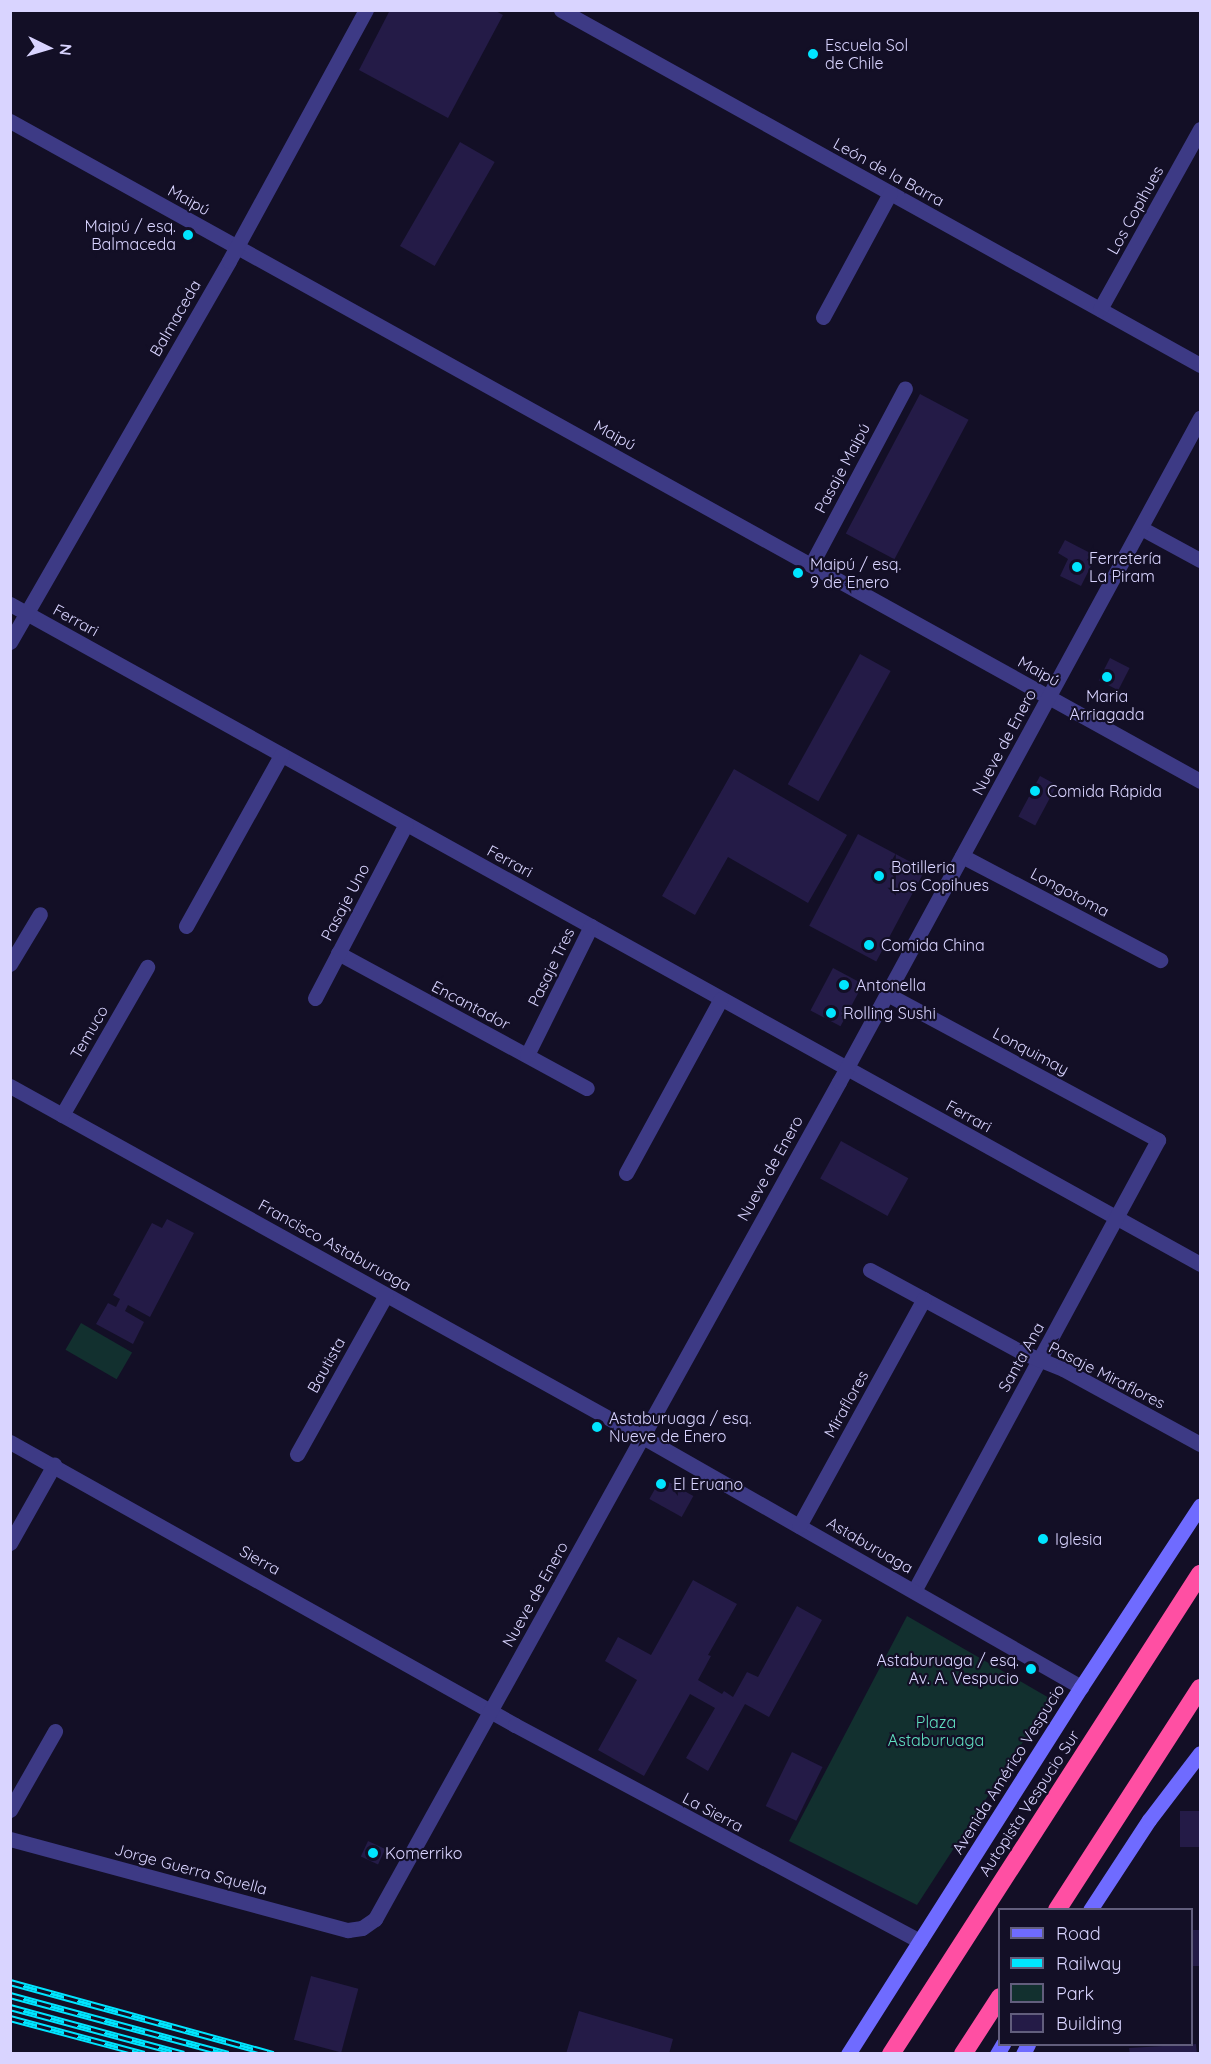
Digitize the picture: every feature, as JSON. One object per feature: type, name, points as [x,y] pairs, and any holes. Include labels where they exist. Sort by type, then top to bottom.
[{"type":"highway","name":"Autopista Vespucio Sur","points":[[891,2054],[1200,1574]]},
{"type":"highway","points":[[1058,1908],[1200,1688]]},
{"type":"highway","points":[[963,2054],[998,2000]]},
{"type":"main road","name":"Avenida Américo Vespucio","points":[[848,2054],[1081,1687],[1200,1506]]},
{"type":"main road","points":[[1091,1908],[1149,1820],[1200,1753]]},
{"type":"street","name":"Balmaceda","points":[[10,642],[237,247],[366,10]]},
{"type":"street","name":"León de la Barra","points":[[561,10],[1200,365]]},
{"type":"street","name":"Maipú","points":[[10,121],[1200,781]]},
{"type":"street","name":"Los Copihues","points":[[1100,309],[1200,129]]},
{"type":"street","points":[[823,316],[890,193]]},
{"type":"street","name":"Pasaje Maipú","points":[[811,565],[905,388]]},
{"type":"street","name":"Nueve de Enero","points":[[362,1928],[379,1913],[492,1711],[641,1436],[887,994],[1200,418]]},
{"type":"street","points":[[1141,528],[1200,560]]},
{"type":"street","name":"Ferrari","points":[[10,604],[1200,1264]]},
{"type":"street","points":[[186,926],[281,754]]},
{"type":"street","name":"Pasaje Uno","points":[[315,998],[406,824]]},
{"type":"street","name":"Longotoma","points":[[962,856],[1160,960]]},
{"type":"street","points":[[10,964],[40,914]]},
{"type":"street","name":"Pasaje Tres","points":[[527,1055],[591,926]]},
{"type":"street","name":"Encantador","points":[[338,953],[587,1088]]},
{"type":"street","name":"Temuco","points":[[62,1115],[147,967]]},
{"type":"street","name":"Lonquimay","points":[[887,994],[1158,1140]]},
{"type":"street","points":[[626,1173],[721,999]]},
{"type":"street","name":"Francisco Astaburuaga","points":[[10,1086],[641,1436]]},
{"type":"street","name":"Santa Ana","points":[[914,1591],[1158,1140]]},
{"type":"street","name":"Pasaje Miraflores","points":[[870,1270],[1063,1369],[1200,1444]]},
{"type":"street","name":"Bautista","points":[[297,1454],[386,1294]]},
{"type":"street","name":"Miraflores","points":[[799,1526],[924,1299]]},
{"type":"street","name":"Astaburuaga","points":[[641,1436],[1081,1687]]},
{"type":"street","name":"Sierra","points":[[10,1442],[492,1711]]},
{"type":"street","points":[[10,1543],[54,1465]]},
{"type":"street","name":"La Sierra","points":[[492,1711],[920,1941]]},
{"type":"street","points":[[10,1810],[55,1731]]},
{"type":"street","name":"Jorge Guerra Squella","points":[[10,1839],[341,1928],[362,1928]]},
{"type":"green space","points":[[81,1323],[132,1352],[117,1379],[66,1350]]},
{"type":"green space","name":"Plaza Astaburuaga","points":[[907,1616],[1051,1699],[917,1905],[789,1841]]},
{"type":"building","points":[[390,10],[494,10],[503,15],[448,118],[359,70]]},
{"type":"building","points":[[460,142],[495,162],[435,266],[400,246]]},
{"type":"building","points":[[920,394],[969,420],[894,559],[846,534]]},
{"type":"building","name":"Ferretería La Piram","points":[[1065,540],[1096,556],[1081,586],[1060,576],[1068,559],[1058,553]]},
{"type":"building","points":[[860,654],[891,671],[818,801],[788,784]]},
{"type":"building","points":[[1110,658],[1130,668],[1118,690],[1099,680]]},
{"type":"building","points":[[734,769],[847,835],[808,903],[728,857],[695,915],[662,896]]},
{"type":"building","points":[[1040,776],[1057,785],[1035,826],[1018,817]]},
{"type":"building","points":[[858,834],[925,870],[876,962],[809,926]]},
{"type":"building","points":[[833,968],[863,984],[840,1026],[810,1010]]},
{"type":"building","points":[[841,1141],[908,1178],[887,1216],[820,1179]]},
{"type":"building","points":[[167,1219],[194,1233],[150,1317],[128,1305],[125,1311],[144,1322],[133,1344],[96,1324],[108,1303],[116,1307],[120,1299],[113,1295],[152,1223],[162,1228]]},
{"type":"building","points":[[661,1478],[693,1496],[682,1517],[649,1499]]},
{"type":"building","points":[[693,1580],[737,1604],[708,1655],[711,1656],[698,1680],[722,1694],[724,1691],[733,1697],[747,1672],[758,1677],[797,1606],[822,1620],[769,1717],[745,1704],[708,1771],[686,1758],[715,1708],[690,1694],[644,1776],[598,1750],[637,1680],[605,1661],[618,1637],[651,1655]]},
{"type":"building","points":[[792,1752],[823,1767],[796,1821],[766,1806]]},
{"type":"building","points":[[1180,1811],[1200,1811],[1200,1847],[1180,1847]]},
{"type":"building","name":"Komerriko","points":[[368,1841],[385,1849],[378,1864],[361,1856]]},
{"type":"building","points":[[1193,1930],[1200,1930],[1200,1966],[1193,1966]]},
{"type":"building","points":[[311,1976],[358,1989],[341,2052],[294,2040]]},
{"type":"building","points":[[579,2011],[673,2039],[669,2054],[566,2054]]},
{"type":"building","points":[[1196,2044],[1197,2054],[1130,2054],[1129,2048],[1193,2046]]},
{"type":"railway","points":[[10,1982],[273,2054]]},
{"type":"railway","points":[[10,1995],[228,2054]]},
{"type":"railway","points":[[10,2007],[184,2054]]},
{"type":"railway","points":[[10,2018],[144,2054]]},
{"type":"place","name":"Escuela Sol de Chile","points":[[813,54]]},
{"type":"place","name":"Maipú / esq. Balmaceda","points":[[188,235]]},
{"type":"place","name":"Ferretería La Piram","points":[[1077,567]]},
{"type":"place","name":"Maipú / esq. 9 de Enero","points":[[798,573]]},
{"type":"place","name":"Maria Arriagada","points":[[1107,677]]},
{"type":"place","name":"Comida Rápida","points":[[1035,791]]},
{"type":"place","name":"Botilleria Los Copihues","points":[[879,876]]},
{"type":"place","name":"Comida China","points":[[869,945]]},
{"type":"place","name":"Antonella","points":[[844,985]]},
{"type":"place","name":"Rolling Sushi","points":[[831,1013]]},
{"type":"place","name":"Astaburuaga / esq. Nueve de Enero","points":[[597,1427]]},
{"type":"place","name":"El Eruano","points":[[661,1484]]},
{"type":"place","name":"Iglesia","points":[[1043,1539]]},
{"type":"place","name":"Astaburuaga / esq. Av. A. Vespucio","points":[[1031,1669]]},
{"type":"place","name":"Komerriko","points":[[373,1853]]}]
